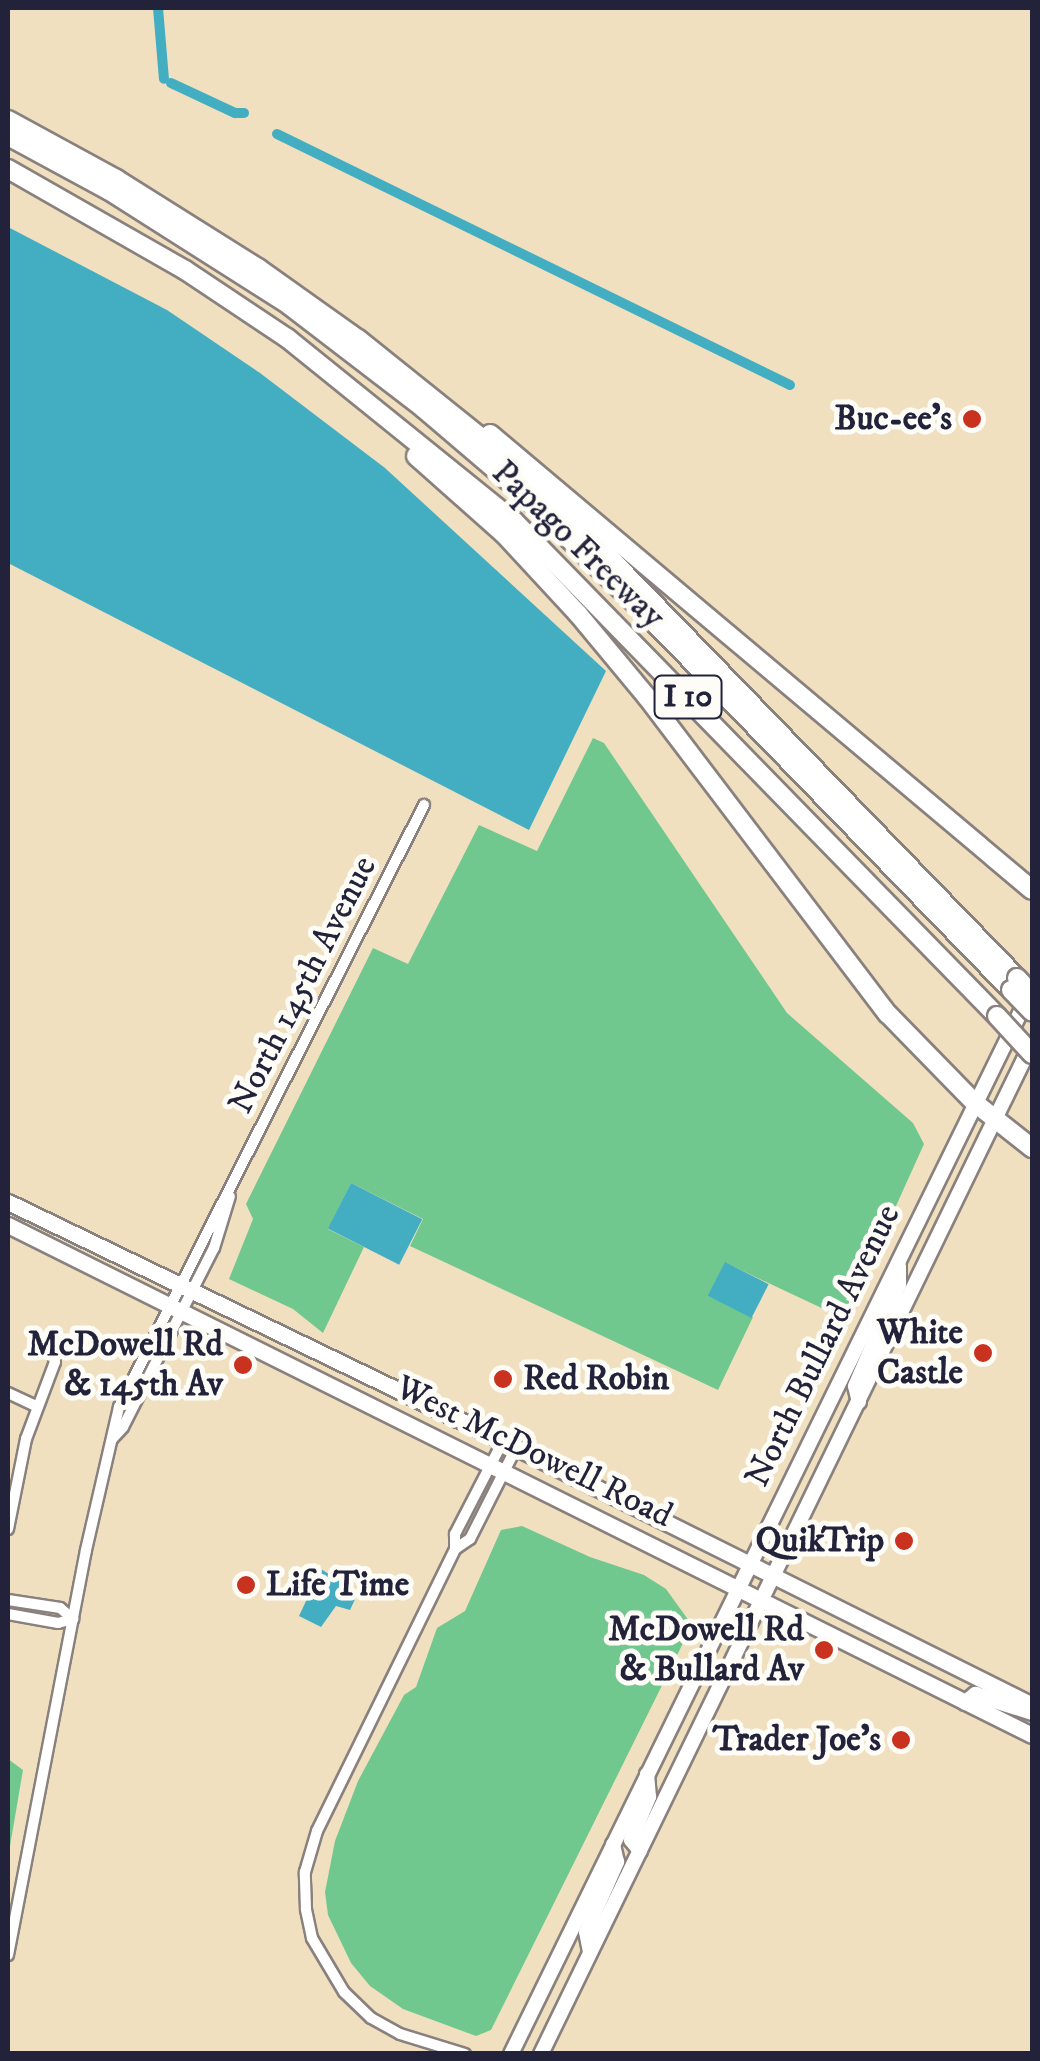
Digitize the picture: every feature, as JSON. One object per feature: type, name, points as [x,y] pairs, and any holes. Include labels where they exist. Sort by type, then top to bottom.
[{"type":"highway","name":"Papago Freeway","points":[[8,117],[258,268],[434,399],[604,552],[1023,988]]},
{"type":"highway","points":[[8,136],[108,190],[273,294],[356,354],[505,477],[1023,988],[1032,1012]]},
{"type":"highway","name":"Papago Freeway","points":[[8,169],[185,270],[287,338],[514,521],[1032,1054]]},
{"type":"highway","points":[[362,397],[383,427],[504,534],[578,614],[647,697],[864,988],[975,1103],[1032,1148]]},
{"type":"highway","points":[[434,399],[511,447],[1032,890]]},
{"type":"main road","name":"North Bullard Avenue","points":[[511,2054],[900,1260],[975,1103],[1023,988]]},
{"type":"main road","name":"North Bullard Avenue","points":[[541,2054],[1032,1042]]},
{"type":"main road","name":"West McDowell Road","points":[[8,1202],[509,1444],[1032,1705]]},
{"type":"main road","name":"West McDowell Road","points":[[8,1225],[1032,1734]]},
{"type":"main road","points":[[859,1402],[855,1386],[899,1286],[900,1260]]},
{"type":"main road","points":[[964,1702],[975,1694],[1032,1712]]},
{"type":"main road","points":[[640,1851],[632,1840],[648,1798],[647,1773]]},
{"type":"main road","points":[[590,1953],[586,1932],[617,1862],[613,1844]]},
{"type":"street","name":"North 145th Avenue","points":[[8,1954],[72,1618],[119,1407],[221,1230],[231,1190],[424,805]]},
{"type":"street","points":[[8,1521],[36,1406],[55,1362],[50,1344]]},
{"type":"street","points":[[8,1392],[36,1406]]},
{"type":"street","points":[[465,2054],[436,2050],[363,2012],[322,1960],[306,1909],[310,1847],[455,1549],[455,1534],[509,1444]]},
{"type":"street","points":[[8,1600],[60,1608],[72,1618]]},
{"type":"street","points":[[8,1614],[52,1622],[72,1618]]},
{"type":"green space","points":[[593,738],[604,743],[787,1013],[913,1123],[924,1144],[845,1319],[726,1263],[709,1296],[753,1317],[718,1390],[410,1246],[423,1219],[351,1183],[328,1229],[364,1247],[323,1333],[293,1309],[229,1279],[253,1219],[246,1204],[373,948],[408,964],[479,825],[537,851]]},
{"type":"green space","points":[[522,1526],[590,1557],[644,1575],[666,1589],[692,1625],[491,2030],[476,2036],[403,2009],[370,1986],[351,1963],[328,1915],[325,1892],[335,1841],[358,1781],[404,1695],[416,1687],[437,1628],[465,1611],[501,1530]]},
{"type":"green space","points":[[8,1759],[23,1770],[8,1858]]},
{"type":"water","points":[[8,227],[167,310],[260,373],[385,468],[606,671],[529,830],[8,563]]},
{"type":"water","points":[[351,1183],[422,1219],[399,1265],[328,1228]]},
{"type":"water","points":[[725,1262],[769,1284],[751,1318],[708,1296]]},
{"type":"water","points":[[321,1569],[358,1593],[350,1610],[336,1606],[321,1627],[299,1616],[313,1586],[331,1593],[314,1584]]},
{"type":"waterway","points":[[158,8],[164,79]]},
{"type":"waterway","points":[[171,83],[235,113],[244,113]]},
{"type":"waterway","points":[[277,134],[790,385]]},
{"type":"place","name":"Buc-ee's","points":[[972,419]]},
{"type":"place","name":"White Castle","points":[[983,1353]]},
{"type":"place","name":"McDowell Rd & 145th Av","points":[[243,1365]]},
{"type":"place","name":"Red Robin","points":[[503,1379]]},
{"type":"place","name":"QuikTrip","points":[[904,1541]]},
{"type":"place","name":"Life Time","points":[[246,1585]]},
{"type":"place","name":"McDowell Rd & Bullard Av","points":[[824,1650]]},
{"type":"place","name":"Trader Joe's","points":[[901,1740]]}]
